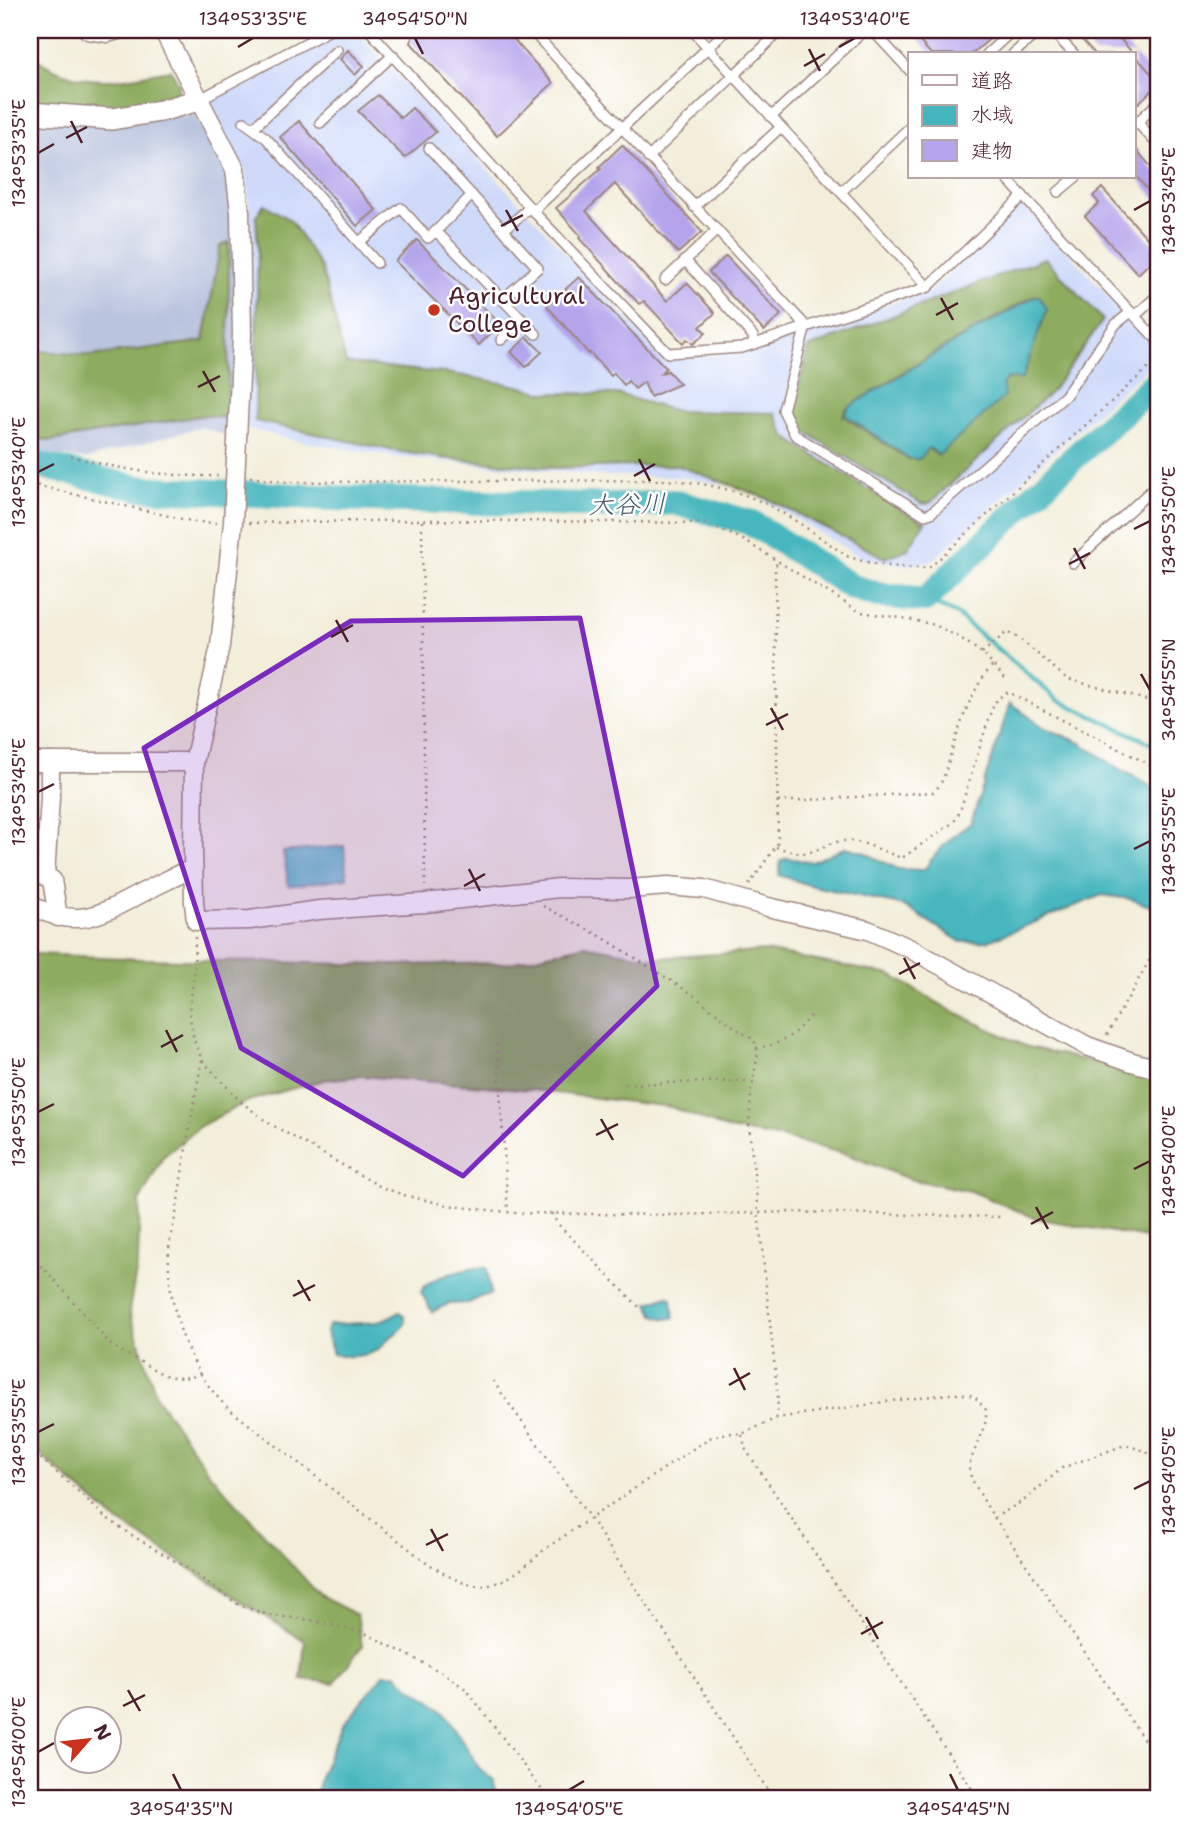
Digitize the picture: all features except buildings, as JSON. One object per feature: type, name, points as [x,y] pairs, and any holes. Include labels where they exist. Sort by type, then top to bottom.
[{"type":"street","points":[[88,30],[108,33],[118,30]]},
{"type":"street","points":[[163,30],[235,169],[240,212],[242,335],[236,478],[220,646],[194,762],[193,870],[196,921],[250,920],[319,910],[425,903],[559,888],[629,889],[668,886],[704,889],[868,930],[911,949],[1087,1046],[1158,1069]]},
{"type":"street","points":[[30,113],[112,119],[160,111],[199,100]]},
{"type":"street","points":[[30,762],[194,762]]},
{"type":"street","points":[[50,762],[45,876],[52,880],[58,917]]},
{"type":"street","points":[[30,905],[58,917],[96,916],[193,870]]},
{"type":"lane","points":[[199,100],[330,30]]},
{"type":"lane","points":[[369,30],[668,353],[742,348],[928,287],[1023,196]]},
{"type":"lane","points":[[531,30],[806,326]]},
{"type":"lane","points":[[692,30],[928,287]]},
{"type":"lane","points":[[504,230],[532,209],[726,30]]},
{"type":"lane","points":[[648,158],[781,30]]},
{"type":"lane","points":[[771,117],[865,30]]},
{"type":"lane","points":[[872,30],[908,70]]},
{"type":"lane","points":[[989,52],[1013,30]]},
{"type":"lane","points":[[1015,52],[1040,30]]},
{"type":"lane","points":[[1051,30],[1072,52]]},
{"type":"lane","points":[[253,128],[337,50]]},
{"type":"lane","points":[[320,123],[393,55]]},
{"type":"lane","points":[[1136,121],[1158,103]]},
{"type":"lane","points":[[244,122],[266,138],[377,263]]},
{"type":"lane","points":[[1136,123],[1158,145]]},
{"type":"lane","points":[[694,207],[781,127]]},
{"type":"lane","points":[[841,192],[908,129]]},
{"type":"lane","points":[[429,148],[538,268],[502,300]]},
{"type":"lane","points":[[1006,178],[1158,341]]},
{"type":"lane","points":[[1058,192],[1075,178]]},
{"type":"lane","points":[[359,242],[401,208],[428,238],[472,195]]},
{"type":"lane","points":[[665,280],[717,230]]},
{"type":"lane","points":[[436,231],[536,334]]},
{"type":"lane","points":[[685,260],[753,337],[754,344]]},
{"type":"lane","points":[[806,326],[783,410],[795,435],[925,515],[931,513],[1065,396],[1116,324],[1158,295]]},
{"type":"lane","points":[[500,340],[523,320]]},
{"type":"lane","points":[[1073,563],[1158,484]]},
{"type":"path","points":[[71,456],[163,475],[286,482],[693,482],[718,486],[771,506],[857,560],[904,568],[929,568],[1158,359]]},
{"type":"path","points":[[30,485],[195,523],[422,520],[704,523],[740,538],[860,612],[935,625],[983,652],[1006,678]]},
{"type":"path","points":[[422,520],[425,903]]},
{"type":"path","points":[[749,885],[778,843],[775,566],[778,562]]},
{"type":"path","points":[[983,652],[1007,632],[1020,639],[1067,679],[1158,703]]},
{"type":"path","points":[[777,802],[933,792],[939,788],[974,694],[993,665]]},
{"type":"path","points":[[776,847],[802,853],[841,841],[858,841],[902,858],[920,846],[954,822],[960,811],[991,711],[997,699],[1008,692],[1158,769]]},
{"type":"path","points":[[525,892],[529,900],[602,937],[692,994],[754,1040],[758,1052],[749,1126],[778,1398],[777,1418]]},
{"type":"path","points":[[196,921],[194,975],[189,1012],[194,1040],[202,1060],[240,1101],[267,1122],[381,1187],[453,1206],[508,1212],[672,1215],[792,1212],[1001,1217]]},
{"type":"path","points":[[1099,1050],[1158,945]]},
{"type":"path","points":[[756,1048],[786,1040],[811,1015]]},
{"type":"path","points":[[497,1044],[508,1212]]},
{"type":"path","points":[[202,1060],[169,1248],[177,1320],[184,1341],[200,1373],[217,1398],[229,1409],[426,1562],[448,1576],[471,1585],[490,1586],[524,1567],[545,1549],[709,1438],[727,1433],[742,1434],[777,1418],[948,1394],[967,1394],[975,1397],[986,1410],[986,1421],[970,1465],[971,1478],[994,1518],[1158,1761]]},
{"type":"path","points":[[625,1084],[753,1081]]},
{"type":"path","points":[[552,1213],[557,1223],[640,1309]]},
{"type":"path","points":[[30,1256],[112,1346],[164,1375],[176,1378],[192,1377],[200,1373]]},
{"type":"path","points":[[494,1381],[590,1518],[773,1798]]},
{"type":"path","points":[[742,1434],[746,1450],[978,1798]]},
{"type":"path","points":[[994,1518],[1026,1499],[1062,1468],[1125,1445],[1146,1451],[1158,1463]]},
{"type":"path","points":[[30,1450],[77,1489],[104,1516],[239,1605],[268,1615],[311,1620],[365,1633],[441,1672],[466,1689],[548,1798]]},
{"type":"highlighted area","points":[[580,618],[657,986],[463,1176],[241,1048],[144,748],[351,621]]},
{"type":"shaded area","name":"Agricultural College","points":[[334,30],[355,30],[664,356],[735,354],[932,290],[1018,207],[1027,207],[1158,350],[1158,358],[931,562],[907,565],[862,558],[744,488],[681,477],[606,476],[395,457],[294,440],[246,428],[252,238],[245,171],[207,101]]},
{"type":"shaded area","points":[[194,114],[229,178],[236,248],[237,427],[227,436],[201,427],[87,459],[30,453],[30,121]]},
{"type":"green space","points":[[30,54],[54,69],[91,79],[118,79],[171,70],[179,84],[177,98],[112,111],[30,104]]},
{"type":"green space","points":[[264,204],[291,221],[322,269],[346,363],[453,374],[545,393],[617,394],[676,411],[775,413],[785,436],[796,444],[925,522],[908,549],[885,558],[768,499],[676,465],[556,468],[449,459],[395,451],[255,421],[258,247],[256,217]]},
{"type":"green space","points":[[229,242],[228,418],[206,415],[50,441],[30,436],[30,350],[91,356],[204,341],[220,246]]},
{"type":"green space","points":[[1045,258],[1103,320],[1052,391],[930,503],[922,504],[801,429],[794,408],[808,348]],"holes":[[[1034,296],[1045,310],[1021,379],[1006,378],[1000,385],[1003,396],[937,455],[927,448],[918,459],[908,459],[843,416],[846,409],[934,353]]]},
{"type":"green space","points":[[585,945],[654,958],[765,951],[891,975],[952,1011],[1025,1046],[1158,1077],[1158,1240],[1035,1218],[971,1191],[909,1179],[846,1154],[784,1138],[727,1129],[671,1107],[531,1090],[361,1076],[324,1080],[248,1101],[200,1126],[163,1157],[140,1200],[138,1261],[129,1311],[157,1398],[210,1474],[320,1596],[357,1615],[362,1646],[334,1683],[301,1679],[305,1641],[113,1518],[30,1446],[30,955],[390,965],[511,963]]},
{"type":"water","points":[[1039,296],[1047,309],[1022,379],[1008,378],[1002,384],[1005,396],[939,455],[929,448],[920,459],[910,459],[845,415],[848,408],[936,353]]},
{"type":"water","points":[[1010,703],[1045,728],[1081,743],[1158,792],[1158,909],[1131,899],[1102,895],[988,941],[961,942],[904,906],[809,885],[779,875],[780,861],[787,858],[812,862],[846,847],[898,869],[924,870],[945,844],[971,823]]},
{"type":"water","points":[[344,846],[347,878],[289,886],[283,852]]},
{"type":"water","points":[[487,1268],[491,1294],[469,1303],[448,1304],[432,1312],[421,1292],[425,1286],[446,1275]]},
{"type":"water","points":[[668,1296],[672,1299],[674,1318],[666,1319],[654,1315],[649,1303]]},
{"type":"water","points":[[400,1312],[405,1317],[405,1324],[380,1348],[357,1356],[333,1354],[326,1331],[329,1325],[378,1322]]},
{"type":"water","points":[[384,1674],[396,1674],[412,1689],[444,1710],[481,1771],[494,1780],[495,1798],[315,1798],[320,1777],[342,1725]]},
{"type":"waterway","name":"大谷川","points":[[30,463],[138,488],[335,498],[621,506],[673,502],[752,523],[852,587],[879,595],[925,600],[1158,380]]},
{"type":"waterway","points":[[925,600],[955,613],[1058,700],[1158,748]]},
{"type":"place","name":"Agricultural College","points":[[434,310]]}]
